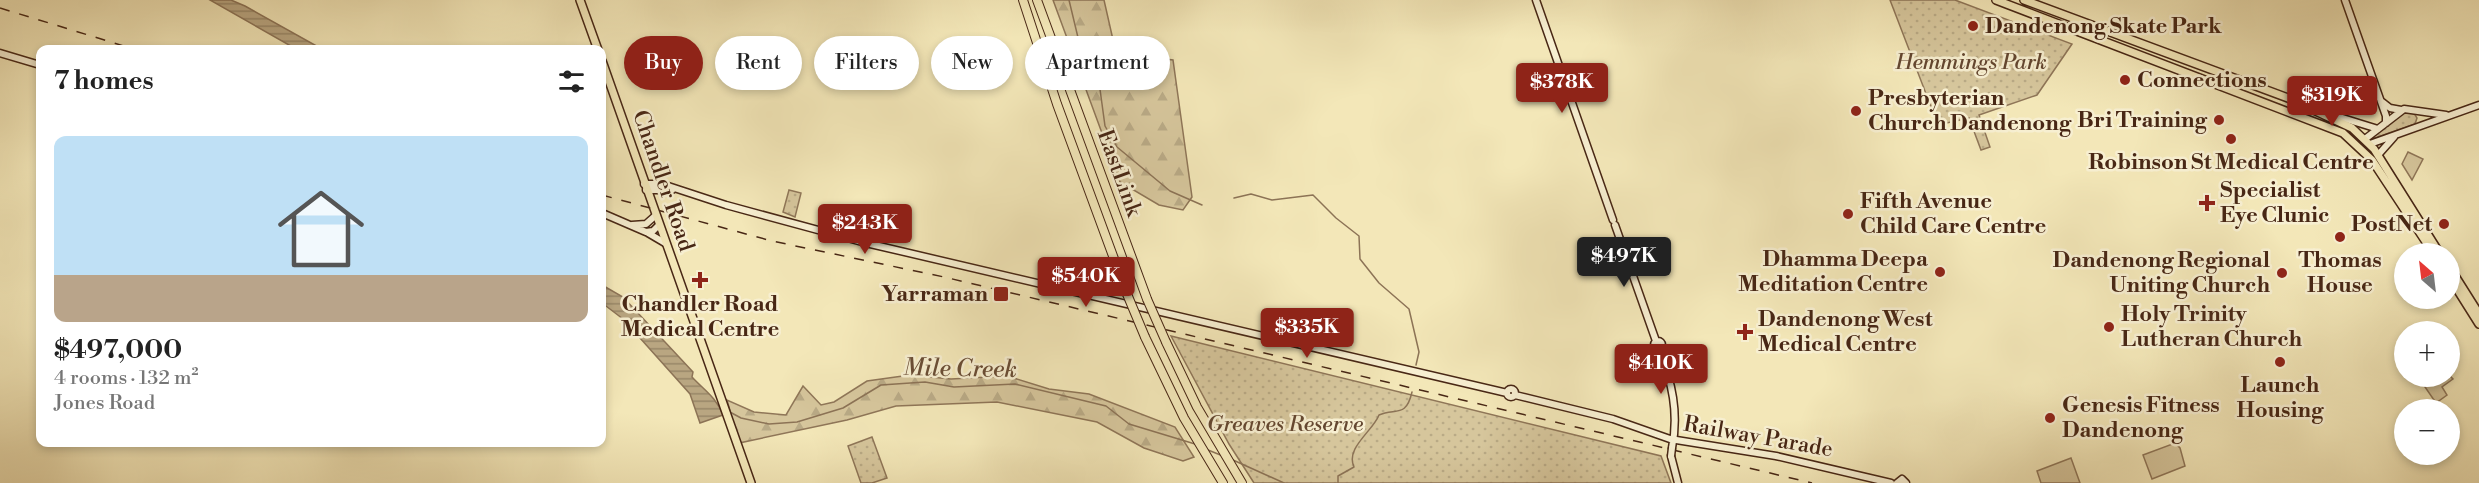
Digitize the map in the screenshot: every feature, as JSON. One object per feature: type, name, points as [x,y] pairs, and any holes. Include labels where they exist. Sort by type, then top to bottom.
[{"type":"highway","name":"EastLink","points":[[1023,0],[1056,104],[1127,294],[1184,418],[1223,483]]},
{"type":"highway","name":"EastLink","points":[[1037,0],[1147,299],[1208,427],[1240,481]]},
{"type":"main road","points":[[580,0],[595,45]]},
{"type":"main road","points":[[1536,0],[1656,341],[1654,347],[1659,349],[1672,387],[1676,425],[1671,456],[1678,483]]},
{"type":"main road","points":[[1996,0],[2334,129],[2359,146],[2380,171],[2427,243]]},
{"type":"main road","points":[[2024,0],[2216,70],[2344,123],[2368,142],[2433,243]]},
{"type":"main road","points":[[2345,0],[2386,123]]},
{"type":"main road","points":[[0,53],[36,63]]},
{"type":"main road","points":[[2188,60],[2197,70],[2199,78]]},
{"type":"main road","points":[[2215,84],[2211,76],[2216,70]]},
{"type":"main road","name":"Chandler Road","points":[[606,73],[751,483]]},
{"type":"main road","points":[[2282,96],[2287,104],[2283,109]]},
{"type":"main road","points":[[2380,100],[2391,109],[2409,108],[2450,115]]},
{"type":"main road","points":[[2359,146],[2479,105]]},
{"type":"main road","points":[[2409,108],[2418,117],[2414,128]]},
{"type":"main road","points":[[2317,110],[2378,129]]},
{"type":"main road","points":[[2368,142],[2378,129],[2402,110]]},
{"type":"main road","points":[[2378,156],[2397,134]]},
{"type":"main road","name":"Railway Parade","points":[[645,187],[675,190],[866,243],[1507,393],[1510,397],[1515,395],[1613,419],[1674,440],[1776,456],[1891,483]]},
{"type":"main road","points":[[606,215],[665,243]]},
{"type":"main road","points":[[633,226],[647,224],[655,216]]},
{"type":"main road","points":[[633,226],[659,225]]},
{"type":"main road","points":[[644,231],[654,231],[659,225]]},
{"type":"main road","points":[[2460,284],[2479,314]]},
{"type":"main road","points":[[2460,294],[2479,324]]},
{"type":"main road","points":[[1897,483],[1900,479],[1906,483]]},
{"type":"green space","points":[[1053,0],[1104,0],[1112,36],[1066,36]]},
{"type":"green space","name":"Hemmings Park","points":[[1890,0],[1955,0],[2072,44],[2037,95],[1979,115],[1990,147],[1981,150],[1969,118],[1938,125]]},
{"type":"green space","points":[[1170,60],[1173,60],[1192,197],[1183,210],[1159,205],[1120,182],[1086,90],[1170,90]]},
{"type":"green space","points":[[2403,112],[2414,113],[2417,118],[2415,124],[2375,138],[2374,136]]},
{"type":"green space","points":[[2408,152],[2423,159],[2412,180],[2402,164]]},
{"type":"green space","points":[[789,190],[801,193],[795,217],[783,212]]},
{"type":"green space","name":"Greaves Reserve","points":[[1171,336],[1661,456],[1671,483],[1254,483],[1229,444]]},
{"type":"green space","points":[[910,375],[951,379],[1007,376],[1049,389],[1089,394],[1175,427],[1194,457],[1183,461],[1144,448],[1097,422],[997,402],[896,406],[847,420],[739,443],[727,400],[754,412],[786,415],[803,386],[821,405],[834,402],[867,381]]},
{"type":"green space","points":[[2425,387],[2442,387],[2447,395],[2442,399],[2433,399]]},
{"type":"green space","points":[[872,437],[887,478],[872,483],[861,483],[848,446]]},
{"type":"green space","points":[[2175,443],[2180,448],[2185,466],[2152,479],[2143,455]]},
{"type":"green space","points":[[2071,458],[2080,483],[2041,483],[2037,471]]},
{"type":"shaded area","points":[[210,0],[231,0],[245,6],[315,45],[289,45]]},
{"type":"shaded area","points":[[606,287],[623,297],[693,372],[692,377],[714,399],[723,415],[700,423],[690,394],[623,319],[606,306]]},
{"type":"waterway","points":[[1069,0],[1081,50],[1093,67],[1099,82],[1105,126],[1117,147],[1170,191],[1202,205]]},
{"type":"waterway","points":[[1234,198],[1251,194],[1272,200],[1313,195],[1336,218],[1359,236],[1360,259],[1379,283],[1409,309],[1419,352],[1416,365]]},
{"type":"waterway","name":"Mile Creek","points":[[728,411],[741,418],[769,424],[797,422],[843,408],[881,385],[925,382],[954,387],[1015,384],[1106,406],[1129,424],[1195,444]]},
{"type":"waterway","points":[[1338,483],[1338,476],[1354,467],[1352,460],[1356,446],[1379,415],[1403,409],[1407,406],[1412,392]]},
{"type":"waterway","name":"Mile Creek","points":[[1208,450],[1223,456]]},
{"type":"waterway","name":"Mile Creek","points":[[1233,460],[1284,483]]},
{"type":"railway","points":[[0,8],[121,45]]},
{"type":"railway","points":[[606,196],[772,241],[944,277],[1812,483]]},
{"type":"place","name":"Dandenong Skate Park","points":[[1973,26]]},
{"type":"place","name":"Connections","points":[[2125,80]]},
{"type":"place","name":"Presbyterian Church Dandenong","points":[[1856,111]]},
{"type":"place","name":"Bri Training","points":[[2219,120]]},
{"type":"place","name":"Robinson St Medical Centre","points":[[2231,139]]},
{"type":"place","name":"Specialist Eye Clunic","points":[[2207,203]]},
{"type":"place","name":"Fifth Avenue Child Care Centre","points":[[1848,214]]},
{"type":"place","name":"PostNet","points":[[2444,224]]},
{"type":"place","name":"Thomas House","points":[[2340,237]]},
{"type":"place","name":"Dhamma Deepa Meditation Centre","points":[[1940,272]]},
{"type":"place","name":"Dandenong Regional Uniting Church","points":[[2282,273]]},
{"type":"place","name":"Chandler Road Medical Centre","points":[[700,280]]},
{"type":"place","name":"Yarraman","points":[[1001,294]]},
{"type":"place","name":"Holy Trinity Lutheran Church","points":[[2109,327]]},
{"type":"place","name":"Dandenong West Medical Centre","points":[[1745,332]]},
{"type":"place","name":"Launch Housing","points":[[2280,362]]},
{"type":"place","name":"Genesis Fitness Dandenong","points":[[2050,418]]}]
